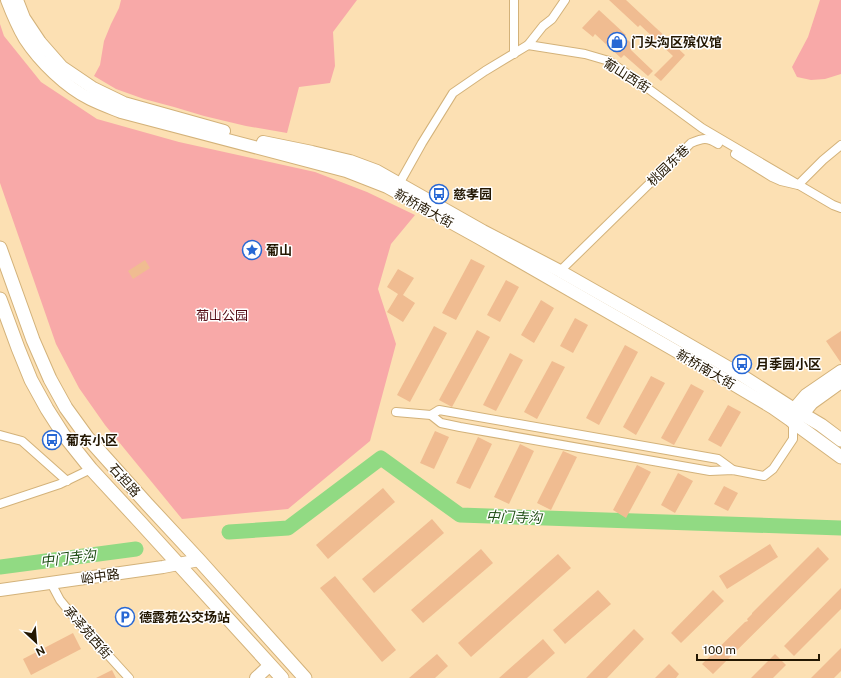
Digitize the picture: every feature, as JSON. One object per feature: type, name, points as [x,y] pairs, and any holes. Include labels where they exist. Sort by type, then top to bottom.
[{"type":"main road","name":"新桥南大街","points":[[7,0],[14,19],[26,40],[44,63],[66,83],[89,98],[121,112],[346,171],[387,187],[773,408],[797,415],[821,425],[841,440]]},
{"type":"main road","name":"新桥南大街","points":[[17,0],[24,18],[40,42],[62,67],[93,88],[124,103],[254,140],[350,161],[377,171],[483,231],[560,272],[738,373],[797,415],[841,457]]},
{"type":"main road","name":"石担路","points":[[0,248],[33,340],[50,379],[66,408],[87,437],[305,678]]},
{"type":"main road","name":"石担路","points":[[0,299],[31,380],[46,409],[63,434],[91,469],[282,678]]},
{"type":"main road","points":[[797,415],[806,395],[841,371]]},
{"type":"main road","points":[[797,415],[841,382]]},
{"type":"main road","name":"峪中路","points":[[0,590],[199,560]]},
{"type":"main road","points":[[256,678],[270,665]]},
{"type":"street","points":[[514,0],[514,54]]},
{"type":"street","points":[[400,184],[422,143],[453,93],[485,71],[528,45],[543,26],[552,19],[565,0]]},
{"type":"street","name":"葡山西街","points":[[528,45],[585,54],[609,61],[646,86],[702,128],[798,185],[841,208]]},
{"type":"street","name":"桃园东巷","points":[[560,272],[691,143],[701,139],[707,138],[713,140],[772,177],[798,185]]},
{"type":"street","points":[[798,185],[823,160],[841,145]]},
{"type":"street","points":[[431,415],[439,410],[718,459],[733,470]]},
{"type":"street","points":[[396,412],[431,415],[441,423],[460,427],[710,471],[733,470],[764,476],[773,469],[793,439],[797,415]]},
{"type":"street","points":[[0,435],[22,441],[67,481]]},
{"type":"street","points":[[0,504],[67,481],[91,469]]},
{"type":"street","name":"承泽苑西街","points":[[51,583],[60,600],[129,678]]},
{"type":"green space","points":[[121,0],[357,0],[333,32],[335,66],[330,83],[299,87],[287,133],[246,126],[144,99],[116,89],[94,76],[100,65],[104,41],[119,8]]},
{"type":"green space","points":[[820,0],[841,0],[841,74],[825,79],[811,80],[797,77],[792,67],[808,37]]},
{"type":"green space","name":"葡山公园","points":[[0,24],[4,36],[41,82],[97,119],[179,142],[315,172],[367,192],[415,215],[391,244],[378,289],[396,344],[370,441],[288,509],[182,519],[105,425],[79,388],[56,344],[0,183]]},
{"type":"building","points":[[609,0],[626,0],[685,55],[661,81],[654,75],[673,56],[640,25],[638,27]]},
{"type":"building","points":[[599,10],[626,35],[624,37],[635,46],[631,50],[653,71],[648,76],[624,55],[621,58],[595,34],[593,37],[582,28]]},
{"type":"building","points":[[471,259],[485,266],[456,320],[442,313]]},
{"type":"building","points":[[145,260],[150,268],[133,279],[128,271]]},
{"type":"building","points":[[398,269],[414,278],[403,295],[415,303],[403,322],[387,312],[398,294],[387,287]]},
{"type":"building","points":[[506,280],[519,287],[500,322],[487,315]]},
{"type":"building","points":[[541,300],[554,308],[534,343],[521,335]]},
{"type":"building","points":[[575,318],[588,325],[573,353],[560,346]]},
{"type":"building","points":[[434,326],[447,333],[410,402],[397,395]]},
{"type":"building","points":[[477,330],[490,337],[452,407],[439,400]]},
{"type":"building","points":[[841,331],[841,363],[826,341]]},
{"type":"building","points":[[625,345],[638,352],[599,425],[586,418]]},
{"type":"building","points":[[510,353],[523,360],[496,411],[483,405]]},
{"type":"building","points":[[552,361],[565,367],[537,419],[524,412]]},
{"type":"building","points":[[651,376],[665,383],[636,435],[623,427]]},
{"type":"building","points":[[691,384],[704,391],[674,445],[661,438]]},
{"type":"building","points":[[728,405],[741,412],[721,447],[708,440]]},
{"type":"building","points":[[435,431],[449,437],[434,469],[420,463]]},
{"type":"building","points":[[478,437],[492,444],[470,489],[456,483]]},
{"type":"building","points":[[520,444],[534,451],[509,504],[494,497]]},
{"type":"building","points":[[563,451],[577,457],[551,510],[537,503]]},
{"type":"building","points":[[637,465],[651,472],[626,518],[613,510]]},
{"type":"building","points":[[678,473],[693,481],[675,513],[661,505]]},
{"type":"building","points":[[724,486],[738,493],[728,511],[714,504]]},
{"type":"building","points":[[383,488],[395,502],[328,559],[316,545]]},
{"type":"building","points":[[432,519],[444,533],[374,593],[362,579]]},
{"type":"building","points":[[770,544],[778,557],[727,589],[719,576]]},
{"type":"building","points":[[818,547],[829,559],[713,674],[702,664],[745,622],[748,621],[747,619],[752,613]]},
{"type":"building","points":[[481,549],[493,563],[423,623],[411,610]]},
{"type":"building","points":[[558,554],[571,568],[471,657],[458,643]]},
{"type":"building","points":[[335,576],[396,650],[382,662],[320,588]]},
{"type":"building","points":[[841,588],[841,609],[794,656],[784,646]]},
{"type":"building","points":[[598,590],[611,604],[565,644],[553,630]]},
{"type":"building","points":[[713,590],[724,601],[681,643],[671,633]]},
{"type":"building","points":[[634,629],[644,639],[607,678],[586,678]]},
{"type":"building","points":[[73,633],[81,649],[31,675],[23,659]]},
{"type":"building","points":[[543,639],[555,653],[527,678],[499,678]]},
{"type":"building","points":[[841,648],[841,671],[834,678],[811,678]]},
{"type":"building","points":[[437,654],[448,666],[435,678],[409,678]]},
{"type":"building","points":[[775,654],[786,665],[773,678],[751,678]]},
{"type":"building","points":[[669,664],[679,674],[676,678],[655,678]]},
{"type":"building","points":[[112,670],[116,678],[96,678]]},
{"type":"waterway","name":"中门寺沟","points":[[229,532],[288,528],[381,458],[460,515],[841,528]]},
{"type":"waterway","name":"中门寺沟","points":[[0,567],[136,549]]},
{"type":"place","name":"门头沟区殡仪馆","points":[[617,42]]},
{"type":"place","name":"慈孝园","points":[[439,194]]},
{"type":"place","name":"葡山","points":[[252,250]]},
{"type":"place","name":"月季园小区","points":[[742,364]]},
{"type":"place","name":"葡东小区","points":[[52,440]]},
{"type":"place","name":"德露苑公交场站","points":[[125,617]]}]
